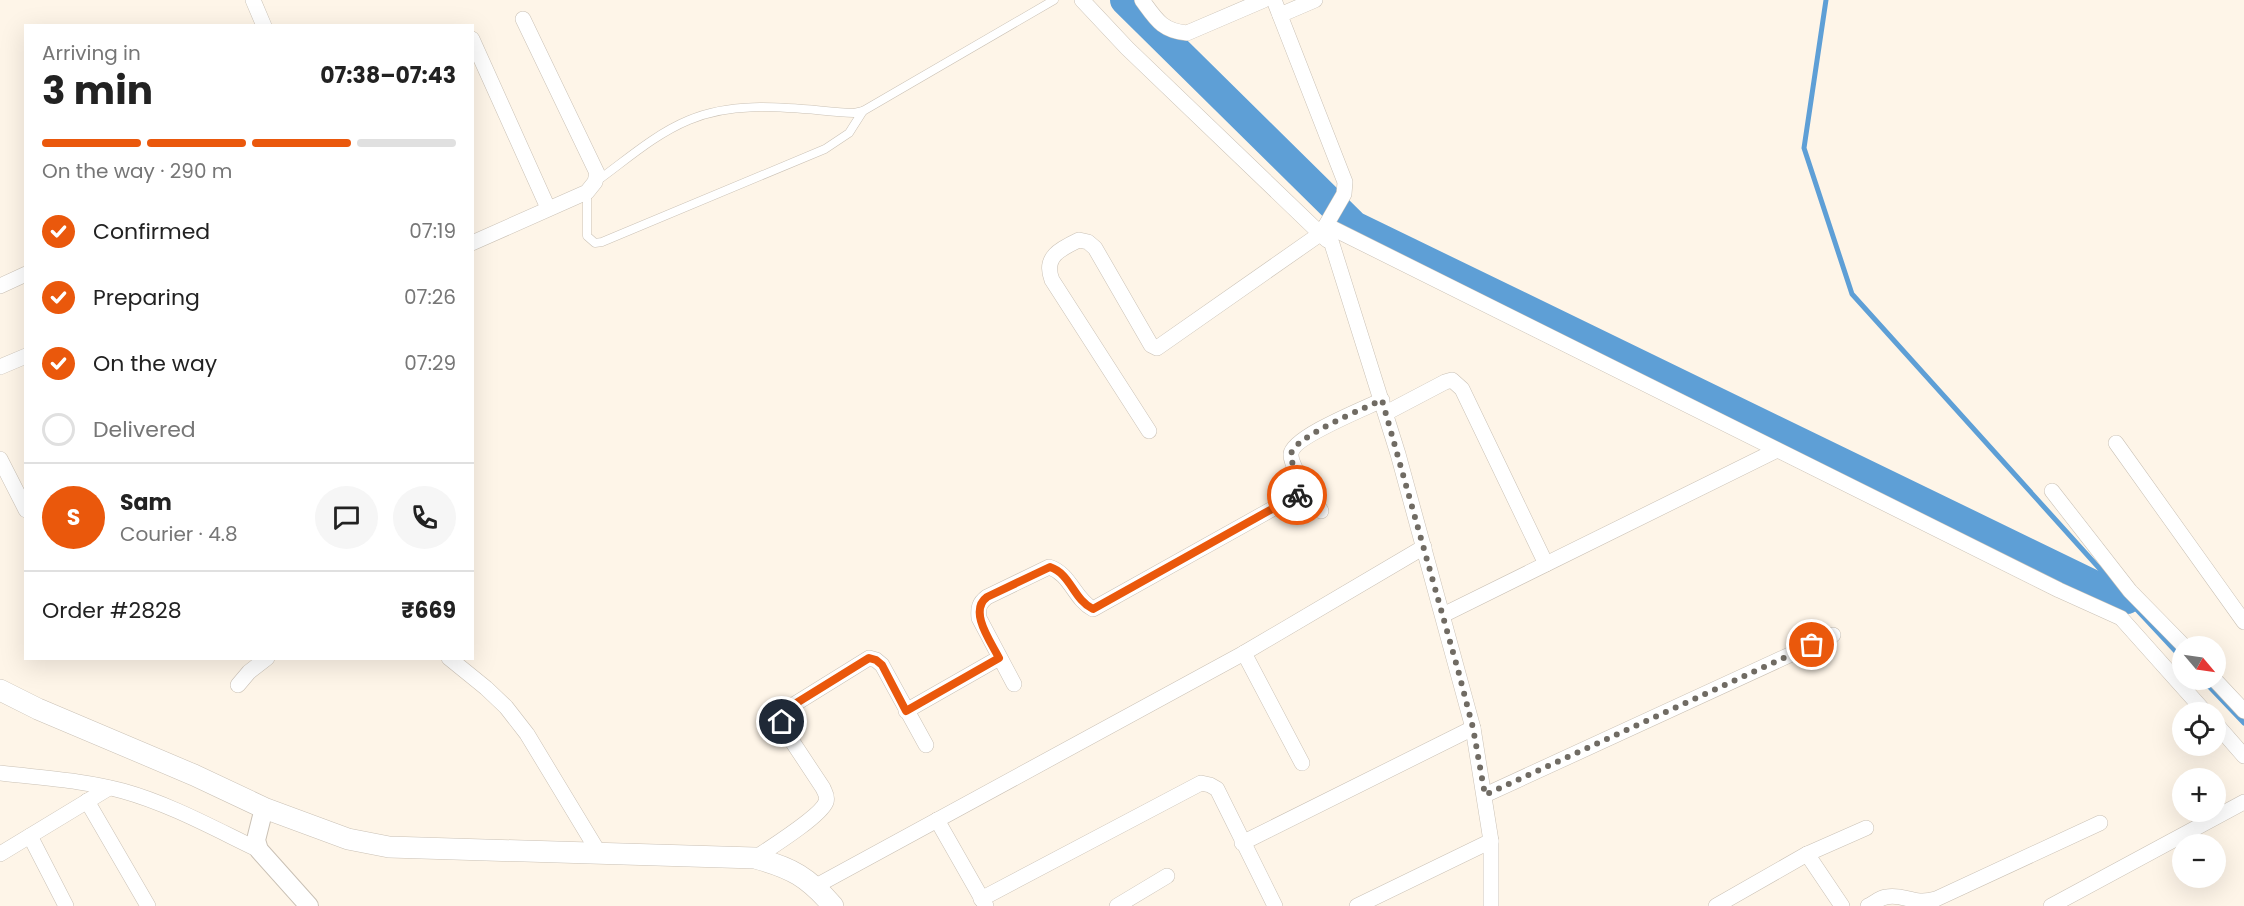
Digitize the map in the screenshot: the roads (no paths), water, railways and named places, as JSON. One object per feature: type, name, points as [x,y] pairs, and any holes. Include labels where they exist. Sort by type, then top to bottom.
[{"type":"main road","points":[[0,690],[38,709],[194,774],[264,808],[348,839],[389,848],[755,858],[786,866],[816,886],[833,906]]},
{"type":"street","points":[[253,0],[263,24]]},
{"type":"street","points":[[1082,0],[1126,48],[1325,225],[2059,590],[2121,618],[2196,702]]},
{"type":"street","points":[[1142,0],[1160,24],[1173,32],[1187,33],[1264,0]]},
{"type":"street","points":[[1149,431],[1052,280],[1048,262],[1053,256],[1079,240],[1088,242],[1095,248],[1152,345],[1157,348],[1325,225],[1341,202],[1345,182],[1274,0]]},
{"type":"street","points":[[1280,15],[1315,0]]},
{"type":"street","points":[[474,242],[591,187],[597,173],[523,19]]},
{"type":"street","points":[[474,43],[548,208]]},
{"type":"street","points":[[1325,225],[1384,407],[1473,728],[1491,841],[1491,906]]},
{"type":"street","points":[[0,286],[24,275]]},
{"type":"street","points":[[0,367],[24,357]]},
{"type":"street","points":[[1321,511],[1294,466],[1291,454],[1293,448],[1305,438],[1452,380],[1462,388],[1546,564]]},
{"type":"street","points":[[2116,443],[2244,622]]},
{"type":"street","points":[[1443,615],[1777,450]]},
{"type":"street","points":[[0,459],[24,506]]},
{"type":"street","points":[[1014,684],[979,618],[978,609],[981,601],[987,597],[1050,567],[1065,575],[1080,599],[1093,609],[1308,489]]},
{"type":"street","points":[[2052,491],[2130,591],[2174,636]]},
{"type":"street","points":[[816,886],[1244,653],[1424,547]]},
{"type":"street","points":[[1485,795],[1833,635]]},
{"type":"street","points":[[1244,653],[1302,763]]},
{"type":"street","points":[[755,858],[814,816],[825,804],[827,797],[824,788],[784,729],[784,714],[790,707],[869,658],[882,665],[926,745]]},
{"type":"street","points":[[906,711],[999,658]]},
{"type":"street","points":[[238,685],[249,672],[264,660]]},
{"type":"street","points":[[451,660],[506,707],[527,734],[599,853]]},
{"type":"street","points":[[2225,690],[2243,708]]},
{"type":"street","points":[[1242,843],[1473,728]]},
{"type":"street","points":[[2226,735],[2244,756]]},
{"type":"street","points":[[4,777],[77,782],[109,788],[150,800],[259,850],[309,906]]},
{"type":"street","points":[[937,820],[984,903],[1202,783],[1210,785],[1217,789],[1275,906]]},
{"type":"street","points":[[0,854],[109,788]]},
{"type":"street","points":[[87,801],[148,906]]},
{"type":"street","points":[[2051,906],[2244,802]]},
{"type":"street","points":[[259,850],[256,840],[264,808]]},
{"type":"street","points":[[1868,906],[1884,897],[1895,896],[1924,903],[2100,823]]},
{"type":"street","points":[[1716,906],[1807,854],[1866,828]]},
{"type":"street","points":[[30,836],[66,906]]},
{"type":"street","points":[[1357,906],[1491,841]]},
{"type":"street","points":[[1807,854],[1842,906]]},
{"type":"street","points":[[1117,906],[1167,876]]},
{"type":"lane","points":[[863,111],[849,133],[825,149],[602,242],[595,243],[587,236],[591,187],[657,137],[698,116],[718,111],[761,107],[854,113],[863,111],[1054,0]]},
{"type":"waterway","points":[[1125,0],[1354,226],[2110,593],[2127,599]]},
{"type":"waterway","points":[[1826,0],[1804,148],[1852,294],[2172,647]]},
{"type":"waterway","points":[[2213,690],[2244,723]]}]
